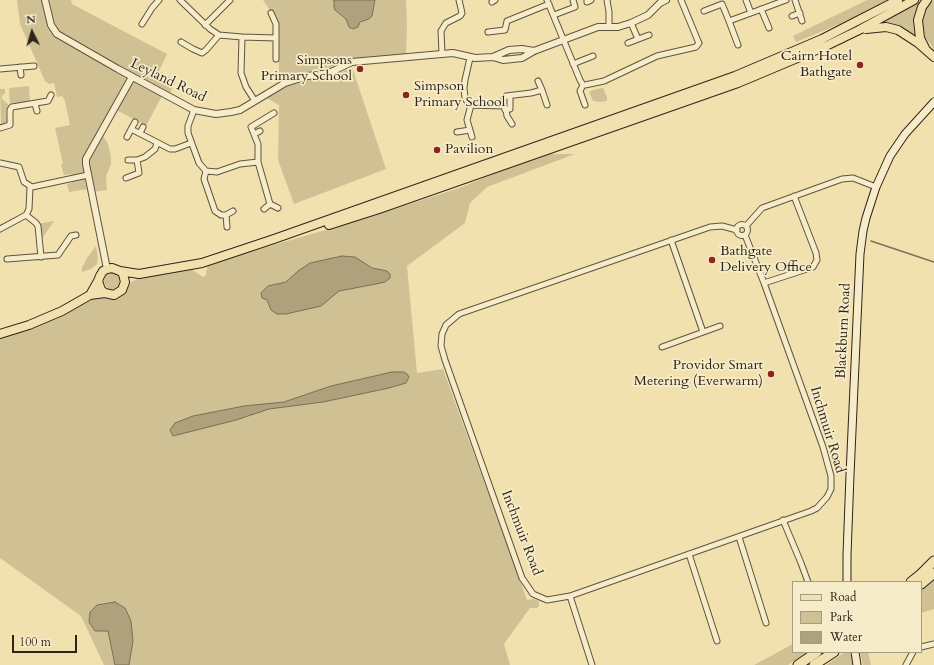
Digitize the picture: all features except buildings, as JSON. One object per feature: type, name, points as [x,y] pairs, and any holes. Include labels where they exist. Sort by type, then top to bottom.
[{"type":"highway","points":[[912,581],[922,574],[934,561]]},
{"type":"highway","points":[[922,583],[934,572]]},
{"type":"highway","points":[[798,665],[816,653]]},
{"type":"highway","points":[[814,665],[832,653]]},
{"type":"main road","points":[[90,295],[103,271],[108,269],[116,269],[139,274],[202,263],[274,239],[736,76],[822,39],[898,0]]},
{"type":"main road","points":[[274,239],[340,222],[379,209],[731,85],[781,66],[860,30],[914,0]]},
{"type":"main road","points":[[926,50],[920,38],[918,20],[922,7],[927,0]]},
{"type":"main road","points":[[860,30],[886,27],[898,30],[934,57]]},
{"type":"main road","name":"Blackburn Road","points":[[847,581],[860,254],[866,218],[876,187],[890,156],[918,118],[934,102]]},
{"type":"main road","points":[[0,334],[29,325],[62,311],[90,295],[105,293],[114,295],[118,293],[124,286],[125,282],[125,277],[120,271]]},
{"type":"main road","points":[[125,282],[139,274]]},
{"type":"main road","points":[[98,281],[99,286],[105,293]]},
{"type":"main road","points":[[855,653],[857,665]]},
{"type":"street","name":"Leyland Road","points":[[45,0],[51,25],[57,34],[132,77],[194,110],[223,114],[240,110],[284,83],[308,76],[329,73],[352,62],[455,53],[470,58],[493,57],[503,60],[513,60],[598,27],[618,27],[631,23],[648,15],[660,3],[666,0]]},
{"type":"street","points":[[146,22],[152,8],[159,0]]},
{"type":"street","points":[[180,0],[205,25],[219,35],[276,38]]},
{"type":"street","points":[[205,25],[230,0]]},
{"type":"street","points":[[442,54],[441,31],[446,23],[460,16],[462,13],[459,0]]},
{"type":"street","points":[[554,15],[575,7],[573,0]]},
{"type":"street","points":[[586,0],[587,2],[591,0]]},
{"type":"street","points":[[607,0],[609,26]]},
{"type":"street","points":[[583,85],[604,81],[657,56],[696,47],[699,43],[681,0]]},
{"type":"street","points":[[746,0],[751,13]]},
{"type":"street","points":[[729,21],[761,9],[771,2],[786,0]]},
{"type":"street","points":[[795,0],[802,20]]},
{"type":"street","points":[[488,32],[505,30],[507,21],[548,2],[583,85]]},
{"type":"street","points":[[704,11],[722,4],[738,45]]},
{"type":"street","points":[[761,9],[769,28]]},
{"type":"street","points":[[272,13],[276,24],[276,59]]},
{"type":"street","points":[[792,16],[800,13]]},
{"type":"street","points":[[631,23],[638,39]]},
{"type":"street","points":[[735,37],[741,34]]},
{"type":"street","points":[[181,42],[202,52],[206,50],[219,35]]},
{"type":"street","points":[[628,44],[649,35]]},
{"type":"street","points":[[242,37],[241,73],[246,87],[255,101]]},
{"type":"street","name":"Leyland Road","points":[[493,57],[508,50],[522,49],[534,52]]},
{"type":"street","points":[[573,64],[592,56]]},
{"type":"street","points":[[470,58],[465,80],[464,92],[466,100],[471,105],[505,108]]},
{"type":"street","points":[[0,69],[34,66]]},
{"type":"street","points":[[20,67],[21,75]]},
{"type":"street","points":[[108,269],[86,159],[132,77]]},
{"type":"street","points":[[538,81],[547,105]]},
{"type":"street","points":[[583,85],[580,91],[585,105]]},
{"type":"street","points":[[512,124],[505,118],[505,97],[542,90]]},
{"type":"street","points":[[0,128],[10,125],[10,110],[12,107],[48,101],[52,95]]},
{"type":"street","points":[[35,104],[37,111]]},
{"type":"street","points":[[471,105],[467,120],[472,137]]},
{"type":"street","points":[[194,110],[187,129],[191,144],[199,163],[206,171],[217,172],[240,164],[258,162]]},
{"type":"street","points":[[274,113],[251,127],[258,149],[258,162],[270,204],[278,208]]},
{"type":"street","points":[[127,137],[135,122]]},
{"type":"street","points":[[140,133],[143,127]]},
{"type":"street","points":[[131,129],[170,149],[191,144]]},
{"type":"street","points":[[457,132],[470,130]]},
{"type":"street","points":[[254,134],[260,131]]},
{"type":"street","points":[[128,160],[137,160],[150,154],[157,143]]},
{"type":"street","points":[[126,178],[139,173],[137,160]]},
{"type":"street","points":[[0,163],[19,168],[24,182],[30,187]]},
{"type":"street","points":[[206,171],[204,179],[215,211],[221,215],[226,215],[233,211]]},
{"type":"street","points":[[30,187],[88,175]]},
{"type":"street","points":[[746,226],[762,208],[847,178],[862,181],[876,187]]},
{"type":"street","points":[[0,228],[26,214],[29,209],[30,187]]},
{"type":"street","points":[[764,283],[813,267],[817,260],[816,253],[794,196]]},
{"type":"street","points":[[264,209],[270,204]]},
{"type":"street","points":[[26,214],[38,226],[41,257]]},
{"type":"street","points":[[226,215],[228,227]]},
{"type":"street","points":[[737,230],[739,225],[746,226]]},
{"type":"street","name":"Inchmuir Road","points":[[722,226],[737,230],[738,234],[741,236],[745,235],[764,283],[823,446],[832,476],[831,489],[822,503],[810,511],[570,596],[548,600],[533,594],[522,578],[445,360],[441,346],[442,334],[446,325],[459,314],[710,227],[722,226]]},
{"type":"street","points":[[745,235],[748,231],[746,226]]},
{"type":"street","points":[[8,259],[58,256],[71,236],[76,235]]},
{"type":"street","points":[[671,240],[703,332]]},
{"type":"street","points":[[662,347],[720,326]]},
{"type":"street","points":[[783,520],[808,581]]},
{"type":"street","points":[[740,536],[766,623]]},
{"type":"street","points":[[689,554],[717,641]]},
{"type":"street","points":[[570,596],[592,665]]},
{"type":"street","points":[[922,647],[934,644]]},
{"type":"street","points":[[906,665],[912,653]]},
{"type":"green space","points":[[17,0],[71,0],[72,4],[167,54],[159,71],[176,81],[168,96],[163,94],[146,126],[115,109],[101,133],[108,144],[111,157],[111,164],[106,176],[107,190],[91,192],[87,175],[74,178],[71,174],[64,175],[55,128],[70,125],[65,101],[62,96],[57,97],[54,83],[49,84],[45,81],[20,24]]},
{"type":"green space","points":[[263,0],[334,0],[335,10],[346,19],[349,27],[369,19],[372,16],[375,0],[406,0],[406,57],[345,65],[279,86],[279,60],[276,59],[275,18]]},
{"type":"green space","points":[[867,0],[887,0],[845,22],[796,42],[793,36]]},
{"type":"green space","points":[[918,0],[923,0],[919,43],[877,23]]},
{"type":"green space","points":[[932,0],[934,0],[934,49],[925,37],[922,23],[924,10]]},
{"type":"green space","points":[[352,67],[386,169],[294,204],[278,160],[279,105],[267,98],[276,90],[285,86],[318,77],[332,77]]},
{"type":"green space","points":[[29,86],[30,101],[10,104],[9,88]]},
{"type":"green space","points":[[603,88],[607,101],[593,101],[589,92]]},
{"type":"green space","points":[[0,89],[5,89],[2,99],[9,105],[6,111],[7,122],[6,124],[1,125]]},
{"type":"green space","points":[[542,154],[575,154],[487,187],[470,203],[465,223],[407,266],[417,373],[443,369],[527,600],[534,599],[539,601],[539,606],[537,608],[530,608],[504,644],[510,665],[104,665],[81,616],[0,558],[0,338],[75,309],[95,298],[119,297],[126,291],[131,282],[139,278],[191,269],[203,277],[206,275],[208,264],[367,218],[462,187]]},
{"type":"green space","points":[[85,179],[87,189],[69,192],[67,184],[72,183],[73,181]]},
{"type":"green space","points":[[54,221],[43,237],[39,240],[37,224]]},
{"type":"green space","points":[[96,246],[98,259],[97,264],[91,269],[82,272],[82,268],[87,258]]},
{"type":"green space","points":[[109,273],[115,273],[120,278],[118,287],[115,289],[109,289],[104,284],[104,278]]},
{"type":"green space","points":[[934,579],[934,609],[922,613],[922,589]]},
{"type":"green space","points":[[792,645],[792,653],[806,653],[788,665],[754,665]]},
{"type":"green space","points":[[844,653],[850,653],[853,665],[826,665]]},
{"type":"green space","points":[[860,653],[868,653],[871,665],[863,665]]},
{"type":"water","points":[[334,0],[375,0],[372,16],[369,19],[360,22],[358,27],[353,29],[349,27],[346,19],[335,10]]},
{"type":"water","points":[[342,256],[355,257],[372,268],[387,271],[390,274],[390,278],[385,282],[339,291],[321,306],[286,314],[277,314],[271,310],[267,300],[262,298],[261,293],[268,286],[286,282],[310,263]]},
{"type":"water","points":[[392,372],[404,372],[407,374],[409,377],[406,383],[323,402],[269,409],[236,420],[173,436],[170,430],[175,423],[193,416],[244,406],[284,402],[331,386]]},
{"type":"water","points":[[115,602],[125,608],[131,621],[133,641],[129,665],[115,665],[108,631],[95,631],[89,622],[90,612],[97,605]]},
{"type":"waterway","points":[[871,241],[934,262]]},
{"type":"place","name":"Cairn Hotel Bathgate","points":[[860,65]]},
{"type":"place","name":"Simpsons Primary School","points":[[360,69]]},
{"type":"place","name":"Simpson Primary School","points":[[406,95]]},
{"type":"place","name":"Pavilion","points":[[437,150]]},
{"type":"place","name":"Bathgate Delivery Office","points":[[712,260]]},
{"type":"place","name":"Providor Smart Metering (Everwarm)","points":[[771,374]]}]
